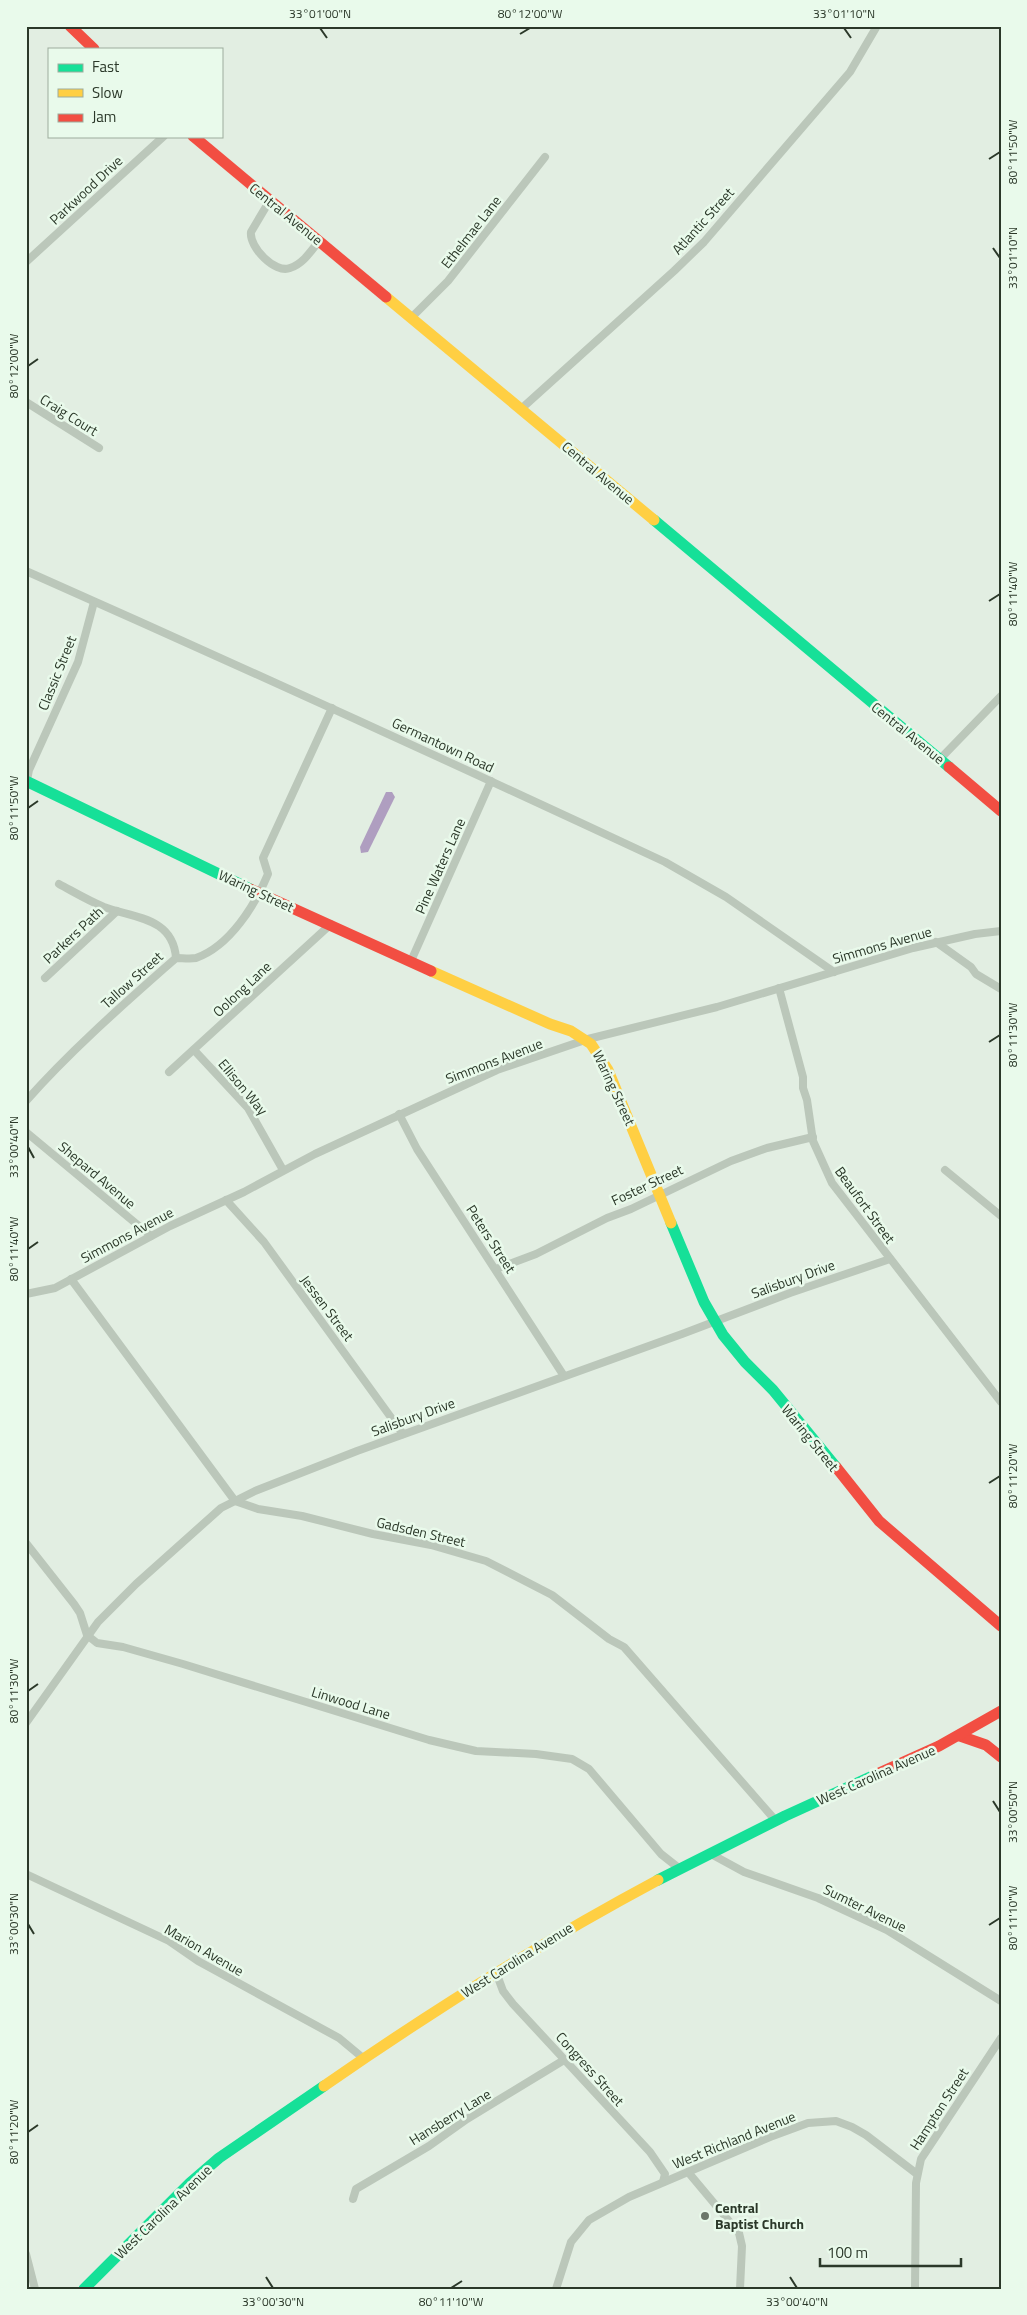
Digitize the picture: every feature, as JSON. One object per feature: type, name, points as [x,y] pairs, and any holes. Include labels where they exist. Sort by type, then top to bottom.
[{"type":"street","points":[[70,26],[93,48]]},
{"type":"street","name":"Atlantic Street","points":[[521,409],[674,272],[704,242],[850,72],[877,26]]},
{"type":"street","name":"Parkwood Drive","points":[[26,262],[162,138]]},
{"type":"street","name":"Central Avenue","points":[[195,138],[1001,811]]},
{"type":"street","name":"Ethelmae Lane","points":[[411,318],[448,281],[545,157]]},
{"type":"street","points":[[270,200],[250,237],[255,249],[277,268],[291,268],[306,256],[319,241]]},
{"type":"street","name":"Craig Court","points":[[26,402],[99,448]]},
{"type":"street","name":"Germantown Road","points":[[26,571],[332,708],[687,873],[726,897],[834,972]]},
{"type":"street","name":"Classic Street","points":[[27,781],[29,770],[78,662],[94,602]]},
{"type":"street","points":[[940,759],[1001,696]]},
{"type":"street","points":[[260,894],[268,874],[263,858],[332,708]]},
{"type":"street","name":"Waring Street","points":[[27,781],[260,894],[331,924],[550,1024],[575,1032],[588,1040],[596,1048],[608,1070],[661,1193],[683,1252],[714,1321],[740,1355],[773,1390],[879,1521],[1001,1626]]},
{"type":"street","name":"Pine Waters Lane","points":[[411,961],[491,781]]},
{"type":"street","points":[[59,884],[104,907],[141,916],[155,924],[175,944],[176,958]]},
{"type":"street","name":"Tallow Street","points":[[26,1101],[75,1050],[176,958],[194,958],[213,950],[230,934],[260,894]]},
{"type":"street","name":"Parkers Path","points":[[45,978],[117,911]]},
{"type":"street","name":"Oolong Lane","points":[[169,1072],[331,924]]},
{"type":"street","name":"Simmons Avenue","points":[[26,1294],[55,1288],[151,1236],[226,1200],[282,1170],[398,1114],[497,1070],[588,1040],[660,1023],[936,942],[1001,932]]},
{"type":"street","points":[[936,942],[971,967],[976,974],[1001,989]]},
{"type":"street","name":"Beaufort Street","points":[[779,988],[803,1077],[802,1088],[807,1100],[813,1137],[821,1162],[832,1184],[1001,1402]]},
{"type":"street","name":"Ellison Way","points":[[194,1050],[248,1108],[282,1170]]},
{"type":"street","name":"Peters Street","points":[[398,1114],[417,1149],[564,1376]]},
{"type":"street","name":"Shepard Avenue","points":[[26,1132],[151,1236]]},
{"type":"street","name":"Foster Street","points":[[496,1269],[536,1254],[607,1218],[748,1155],[813,1137]]},
{"type":"street","points":[[945,1170],[1001,1216]]},
{"type":"street","name":"Jessen Street","points":[[226,1200],[264,1242],[403,1434]]},
{"type":"street","name":"Salisbury Drive","points":[[26,1723],[87,1635],[136,1584],[211,1515],[236,1501],[403,1434],[890,1259]]},
{"type":"street","points":[[71,1279],[236,1501]]},
{"type":"street","name":"Gadsden Street","points":[[236,1501],[258,1509],[295,1515],[373,1534],[431,1545],[486,1561],[546,1591],[609,1639],[624,1647],[776,1821]]},
{"type":"street","points":[[26,1543],[80,1613],[87,1635]]},
{"type":"street","name":"Linwood Lane","points":[[87,1635],[97,1643],[130,1649],[183,1664],[429,1740],[476,1751],[536,1754],[572,1759],[589,1769],[661,1854],[680,1869]]},
{"type":"street","name":"West Carolina Avenue","points":[[84,2289],[190,2182],[219,2158],[363,2058],[496,1972],[583,1920],[680,1869],[776,1821],[960,1736],[1001,1711]]},
{"type":"street","points":[[960,1736],[986,1745],[1001,1757]]},
{"type":"street","name":"Sumter Avenue","points":[[711,1854],[744,1872],[818,1898],[887,1930],[1001,2002]]},
{"type":"street","name":"Marion Avenue","points":[[26,1874],[168,1941],[198,1961],[339,2038],[363,2058]]},
{"type":"street","name":"Congress Street","points":[[496,1972],[507,1996],[637,2141],[650,2152],[664,2174],[664,2182]]},
{"type":"street","name":"Hampton Street","points":[[915,2289],[917,2174],[921,2159],[1001,2038]]},
{"type":"street","name":"Hansberry Lane","points":[[353,2199],[356,2189],[429,2146],[466,2120],[564,2060]]},
{"type":"street","name":"West Richland Avenue","points":[[556,2289],[568,2250],[582,2226],[629,2197],[770,2137],[820,2121],[836,2121],[852,2127],[866,2135],[917,2174]]},
{"type":"street","points":[[688,2172],[738,2233],[742,2246],[740,2289]]},
{"type":"street","points":[[26,2254],[34,2289]]},
{"type":"shaded area","points":[[386,792],[392,792],[395,797],[368,852],[361,853],[360,847]]},
{"type":"traffic: fast","points":[[654,520],[949,767]]},
{"type":"traffic: fast","points":[[26,781],[250,889]]},
{"type":"traffic: fast","points":[[671,1223],[704,1302],[723,1335],[745,1362],[773,1390],[836,1467]]},
{"type":"traffic: fast","points":[[658,1880],[785,1816],[877,1774]]},
{"type":"traffic: fast","points":[[84,2289],[190,2183],[219,2158],[324,2086]]},
{"type":"traffic: slow","points":[[386,297],[654,520]]},
{"type":"traffic: slow","points":[[431,971],[550,1024],[571,1031],[591,1044],[608,1070],[671,1223]]},
{"type":"traffic: slow","points":[[324,2086],[488,1978],[658,1880]]},
{"type":"traffic: jam","points":[[70,26],[93,48]]},
{"type":"traffic: jam","points":[[195,138],[386,297]]},
{"type":"traffic: jam","points":[[949,767],[1001,811]]},
{"type":"traffic: jam","points":[[250,889],[431,971]]},
{"type":"traffic: jam","points":[[836,1467],[879,1521],[1001,1626]]},
{"type":"traffic: jam","points":[[877,1774],[939,1746],[1001,1711]]},
{"type":"traffic: jam","points":[[960,1736],[986,1745],[1001,1757]]},
{"type":"place","name":"Central Baptist Church","points":[[705,2216]]}]
